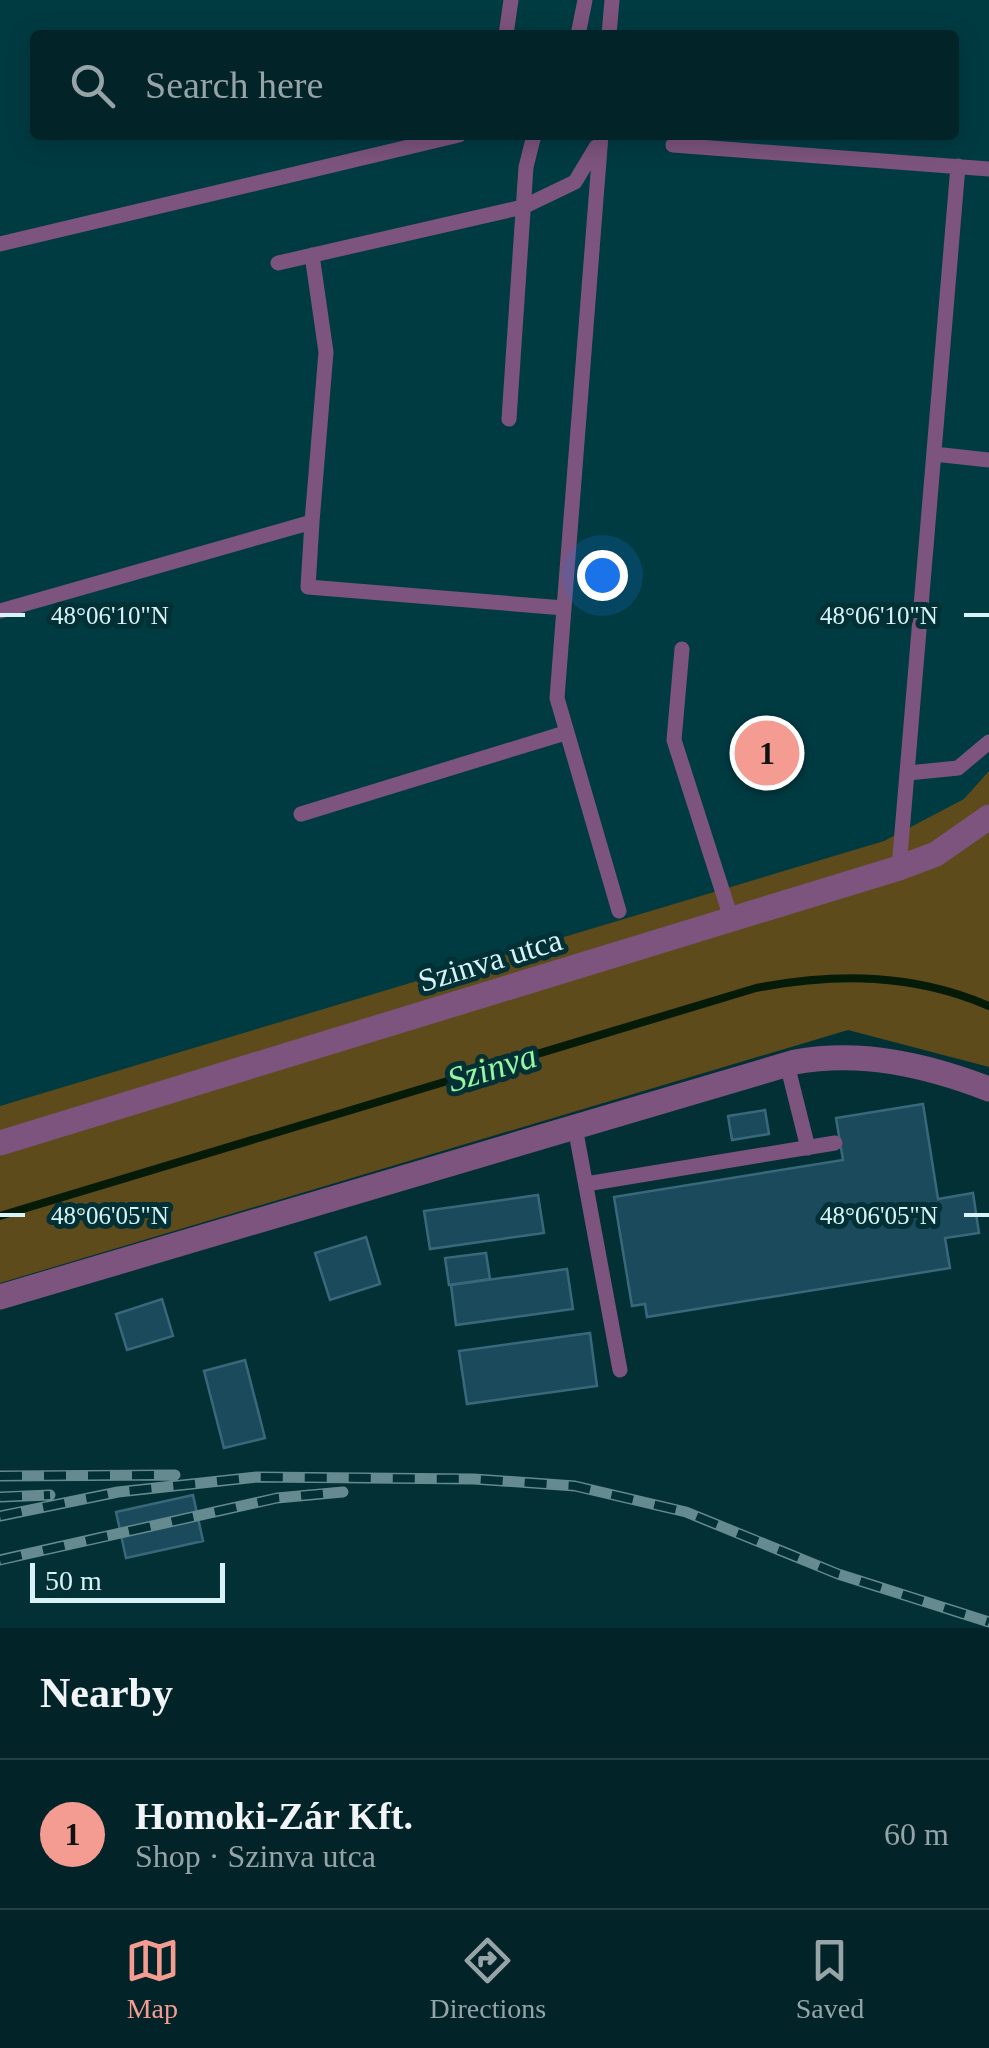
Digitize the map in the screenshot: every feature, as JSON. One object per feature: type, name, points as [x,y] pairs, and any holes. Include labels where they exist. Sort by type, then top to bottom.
[{"type":"street","name":"Szinva utca","points":[[0,1143],[898,868],[936,854],[989,817]]},
{"type":"street","points":[[936,854],[989,843]]},
{"type":"street","points":[[0,1297],[791,1063],[823,1057],[882,1059],[954,1075],[989,1088]]},
{"type":"lane","points":[[507,30],[511,0]]},
{"type":"lane","points":[[579,30],[585,0]]},
{"type":"lane","points":[[609,30],[612,0]]},
{"type":"lane","points":[[0,244],[438,140]]},
{"type":"lane","points":[[509,419],[523,207],[533,140]]},
{"type":"lane","points":[[278,263],[523,207],[576,182],[598,140]]},
{"type":"lane","points":[[601,140],[557,698],[619,911]]},
{"type":"lane","points":[[673,145],[989,169]]},
{"type":"lane","points":[[898,868],[958,166]]},
{"type":"lane","points":[[312,254],[326,352],[308,587],[564,608]]},
{"type":"lane","points":[[934,454],[989,460]]},
{"type":"lane","points":[[0,611],[312,522]]},
{"type":"lane","points":[[682,649],[674,740],[732,920]]},
{"type":"lane","points":[[301,814],[565,733]]},
{"type":"lane","points":[[908,773],[958,768],[989,742]]},
{"type":"lane","points":[[791,1063],[808,1148]]},
{"type":"lane","points":[[574,1127],[620,1370]]},
{"type":"lane","points":[[586,1184],[834,1143]]},
{"type":"shaded area","points":[[0,0],[989,0],[989,771],[965,799],[884,841],[0,1106]]},
{"type":"shaded area","points":[[989,771],[989,1067],[848,1030],[0,1283],[0,1106],[884,841],[964,799]]},
{"type":"building","points":[[923,1104],[938,1199],[973,1193],[979,1233],[945,1238],[950,1268],[647,1317],[645,1304],[632,1306],[614,1197],[843,1160],[836,1118]]},
{"type":"building","points":[[765,1110],[769,1134],[732,1140],[728,1116]]},
{"type":"building","points":[[538,1195],[544,1233],[430,1249],[424,1211]]},
{"type":"building","points":[[366,1237],[380,1284],[330,1300],[315,1253]]},
{"type":"building","points":[[486,1253],[490,1279],[449,1285],[445,1258]]},
{"type":"building","points":[[567,1269],[573,1309],[456,1325],[451,1285]]},
{"type":"building","points":[[162,1299],[173,1336],[127,1350],[116,1314]]},
{"type":"building","points":[[590,1333],[597,1386],[467,1404],[459,1351]]},
{"type":"building","points":[[245,1360],[265,1438],[224,1448],[204,1371]]},
{"type":"building","points":[[193,1495],[203,1541],[126,1558],[116,1512]]},
{"type":"waterway","name":"Szinva","points":[[0,1216],[756,988],[815,980],[874,979],[932,987],[989,1006]]},
{"type":"railway","points":[[0,1476],[175,1475]]},
{"type":"railway","points":[[0,1516],[118,1492],[257,1477],[474,1479],[575,1486],[686,1512],[838,1574],[989,1622]]},
{"type":"railway","points":[[0,1560],[277,1498],[343,1492]]},
{"type":"railway","points":[[0,1497],[50,1495]]},
{"type":"place","name":"Homoki-Zár Kft.","points":[[767,753]]}]
